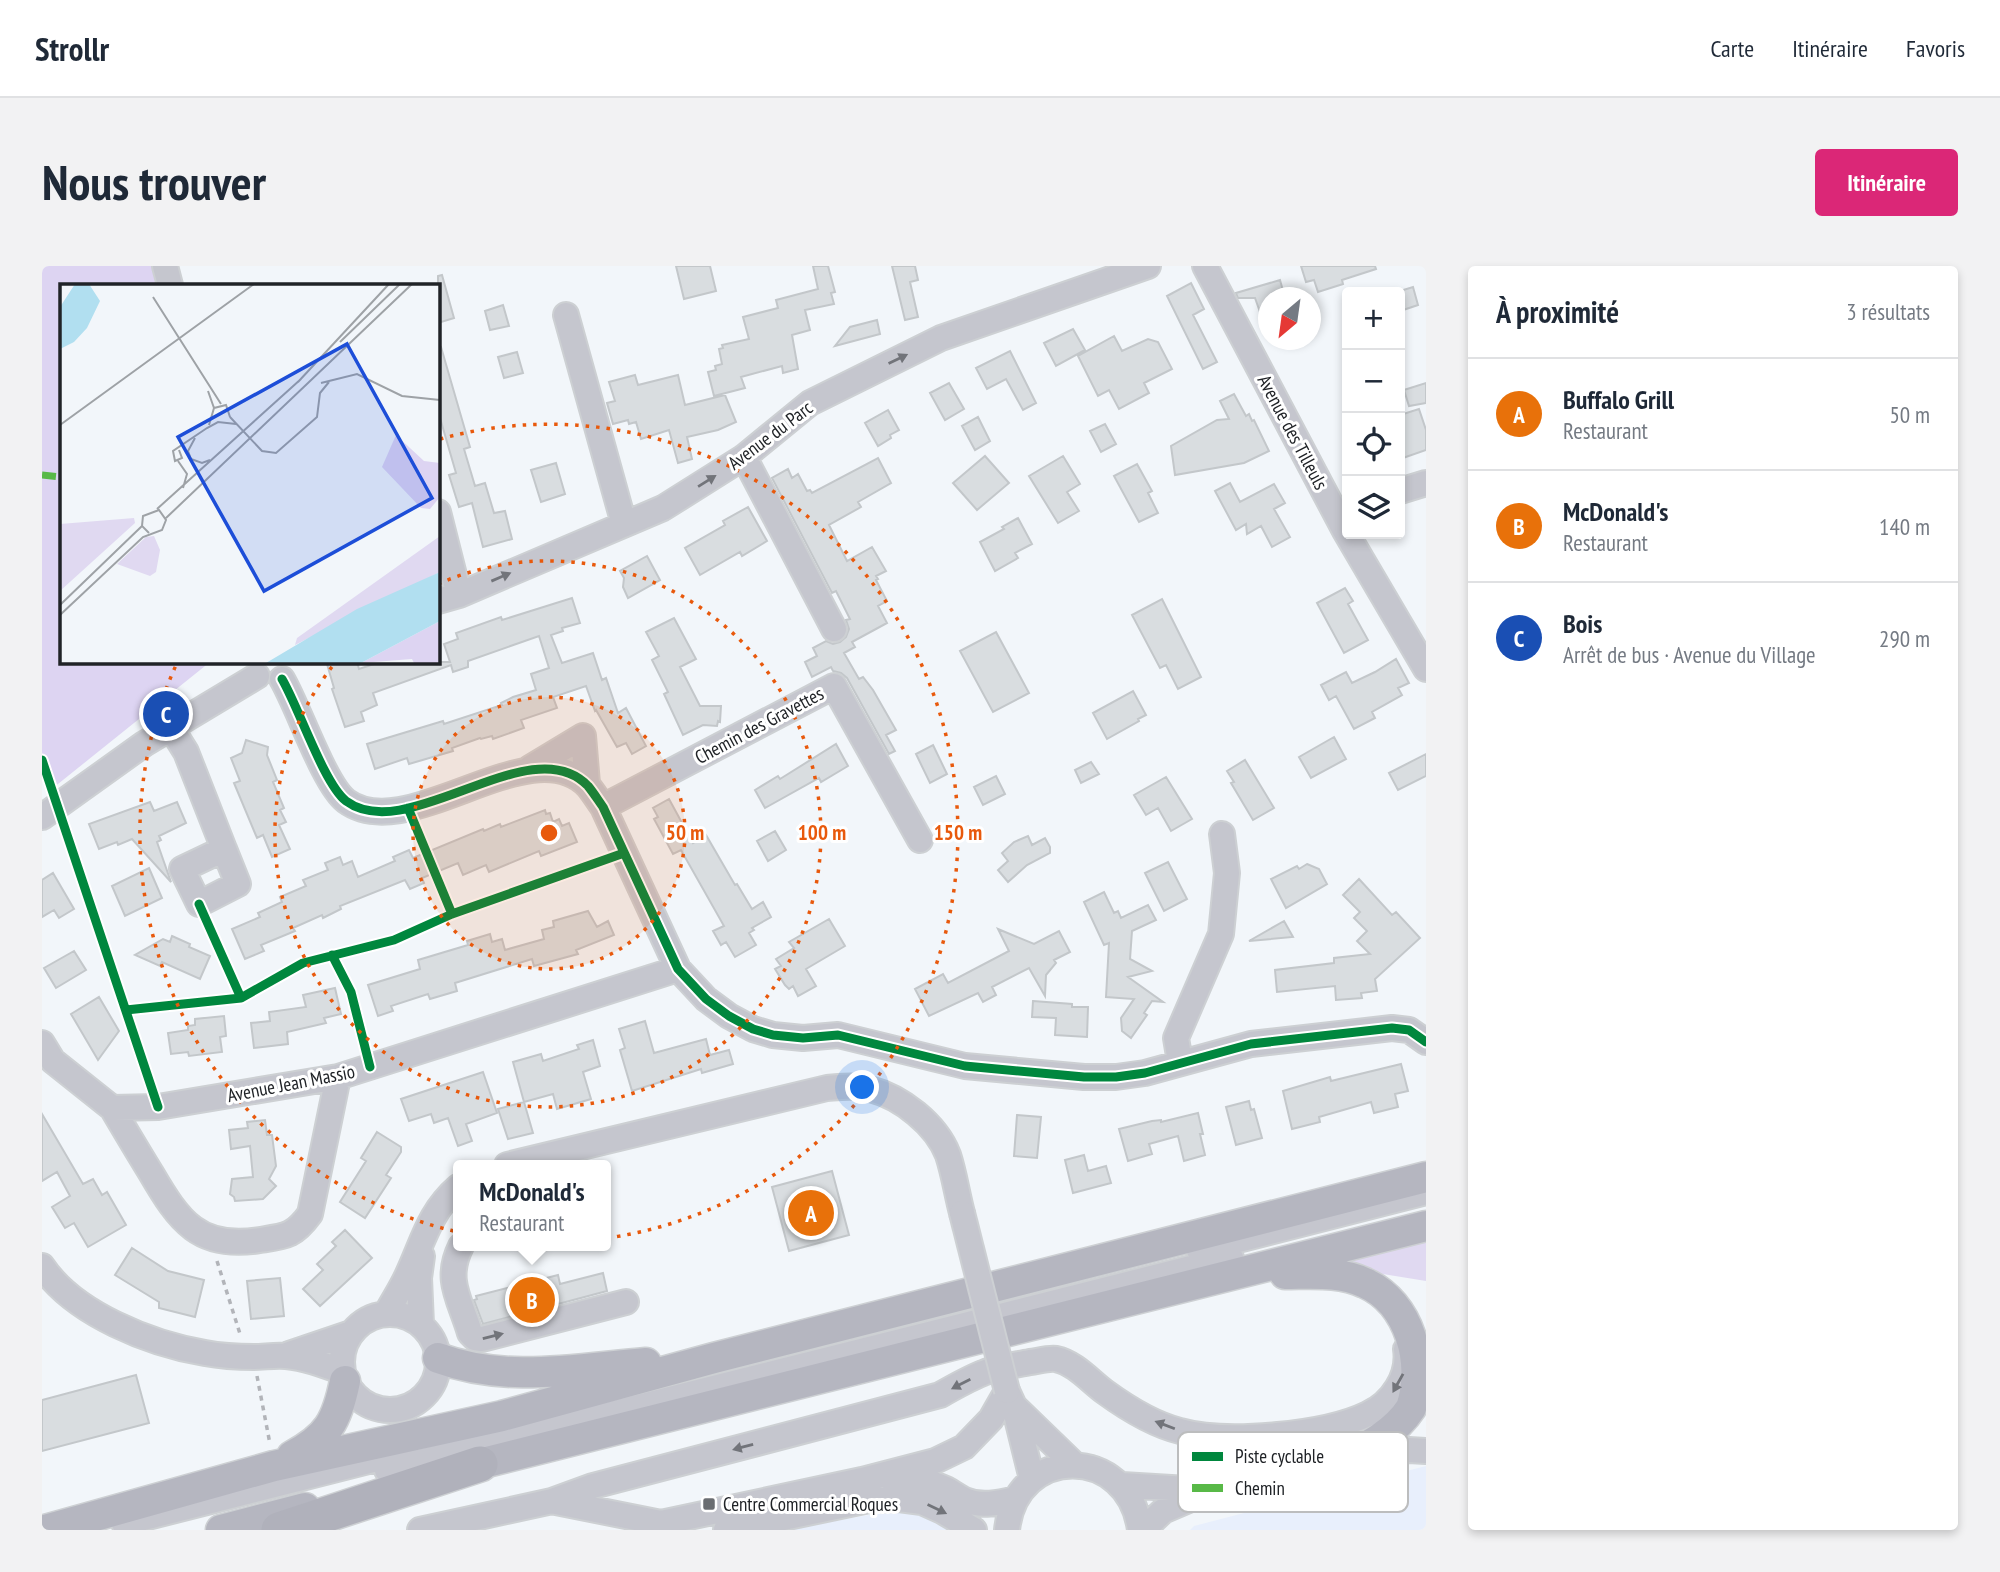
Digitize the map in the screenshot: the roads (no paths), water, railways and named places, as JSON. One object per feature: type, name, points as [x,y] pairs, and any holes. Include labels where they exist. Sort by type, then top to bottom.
[{"type":"highway","points":[[279,1530],[480,1464]]},
{"type":"main road","points":[[45,1530],[274,1466],[502,1416],[714,1358],[1426,1177]]},
{"type":"main road","points":[[221,1530],[1426,1226]]},
{"type":"main road","points":[[1174,1291],[1279,1275],[1332,1274],[1366,1283],[1402,1312],[1413,1328],[1420,1349],[1420,1390],[1410,1408],[1389,1432]]},
{"type":"main road","points":[[438,1358],[477,1370],[530,1373],[714,1358]]},
{"type":"main road","points":[[274,1466],[311,1446],[321,1437],[335,1419],[344,1377]]},
{"type":"street","points":[[165,266],[170,284]]},
{"type":"street","name":"Avenue du Parc","points":[[448,598],[663,508],[744,457],[810,403],[941,338],[1149,266]]},
{"type":"street","name":"Avenue des Tilleuls","points":[[1205,266],[1342,511]]},
{"type":"street","points":[[566,315],[624,524]]},
{"type":"street","points":[[744,457],[834,629]]},
{"type":"street","points":[[1405,489],[1426,483]]},
{"type":"street","points":[[439,521],[448,598]]},
{"type":"street","name":"Avenue des Tilleuls","points":[[1357,539],[1426,669]]},
{"type":"street","points":[[42,817],[253,669],[272,682],[288,670],[295,702],[333,788],[346,801],[363,810],[380,813],[408,808],[530,768],[583,736],[587,784],[603,807],[678,969],[706,999],[753,1029],[773,1035],[803,1038],[838,1035],[965,1066],[1084,1077],[1145,1073],[1251,1044],[1392,1028],[1409,1030],[1426,1042]]},
{"type":"street","name":"Chemin des Gravettes","points":[[603,807],[834,686],[920,839]]},
{"type":"street","points":[[171,728],[186,752],[224,849]]},
{"type":"street","points":[[530,768],[553,769],[587,784]]},
{"type":"street","points":[[1180,1062],[1176,1038],[1220,934],[1227,873],[1222,834]]},
{"type":"street","name":"Avenue Jean Massio","points":[[112,1108],[158,1107],[338,1077],[678,969]]},
{"type":"street","points":[[42,1043],[53,1061],[112,1108],[172,1209],[187,1226],[210,1239],[250,1242],[287,1236],[299,1229],[310,1214],[338,1077]]},
{"type":"street","points":[[527,1160],[827,1088],[868,1088],[903,1104],[935,1134],[947,1153],[1032,1479]]},
{"type":"street","points":[[386,1314],[407,1278],[439,1205],[453,1192]]},
{"type":"street","points":[[94,1530],[1426,1192]]},
{"type":"street","points":[[148,1530],[951,1330],[1426,1207]]},
{"type":"street","points":[[421,1324],[419,1278],[426,1231]]},
{"type":"street","points":[[459,1251],[452,1270],[453,1282],[470,1333],[475,1338],[626,1302]]},
{"type":"street","points":[[44,1273],[80,1304],[105,1319],[142,1335],[206,1353],[254,1357],[285,1356],[313,1360],[344,1377]]},
{"type":"street","points":[[1298,1432],[1348,1423],[1371,1413],[1399,1387],[1406,1361],[1403,1336],[1394,1316],[1377,1301],[1358,1291],[1311,1274]]},
{"type":"street","points":[[285,1356],[351,1333],[372,1317],[401,1315],[421,1324],[435,1342],[438,1370],[427,1395],[416,1404],[390,1411],[376,1409],[363,1402],[353,1393],[344,1377],[342,1354],[351,1333]]},
{"type":"street","points":[[420,1530],[552,1501],[593,1486],[940,1395],[985,1372],[1043,1360],[1056,1359],[1071,1365],[1141,1416],[1189,1432]]},
{"type":"street","points":[[1011,1399],[1075,1465]]},
{"type":"street","points":[[552,1501],[613,1515],[627,1515],[647,1525],[862,1480],[935,1461],[964,1447],[1011,1399]]},
{"type":"street","points":[[1007,1530],[1008,1516],[1014,1499],[1032,1479],[1052,1468],[1075,1465],[1092,1467],[1108,1474],[1122,1485],[1132,1499],[1141,1530],[1163,1511],[1178,1505]]},
{"type":"street","points":[[862,1480],[914,1479],[932,1483],[978,1503],[995,1504],[1014,1499]]},
{"type":"street","points":[[1122,1485],[1178,1488]]},
{"type":"street","points":[[726,1530],[869,1500],[899,1499],[922,1502],[974,1530]]},
{"type":"street","points":[[587,1530],[600,1519],[613,1515]]},
{"type":"place","name":"Bois","points":[[166,714]]},
{"type":"place","name":"Buffalo Grill","points":[[811,1213]]},
{"type":"place","name":"McDonald's","points":[[532,1300]]},
{"type":"place","name":"Centre Commercial Roques","points":[[709,1504]]}]
